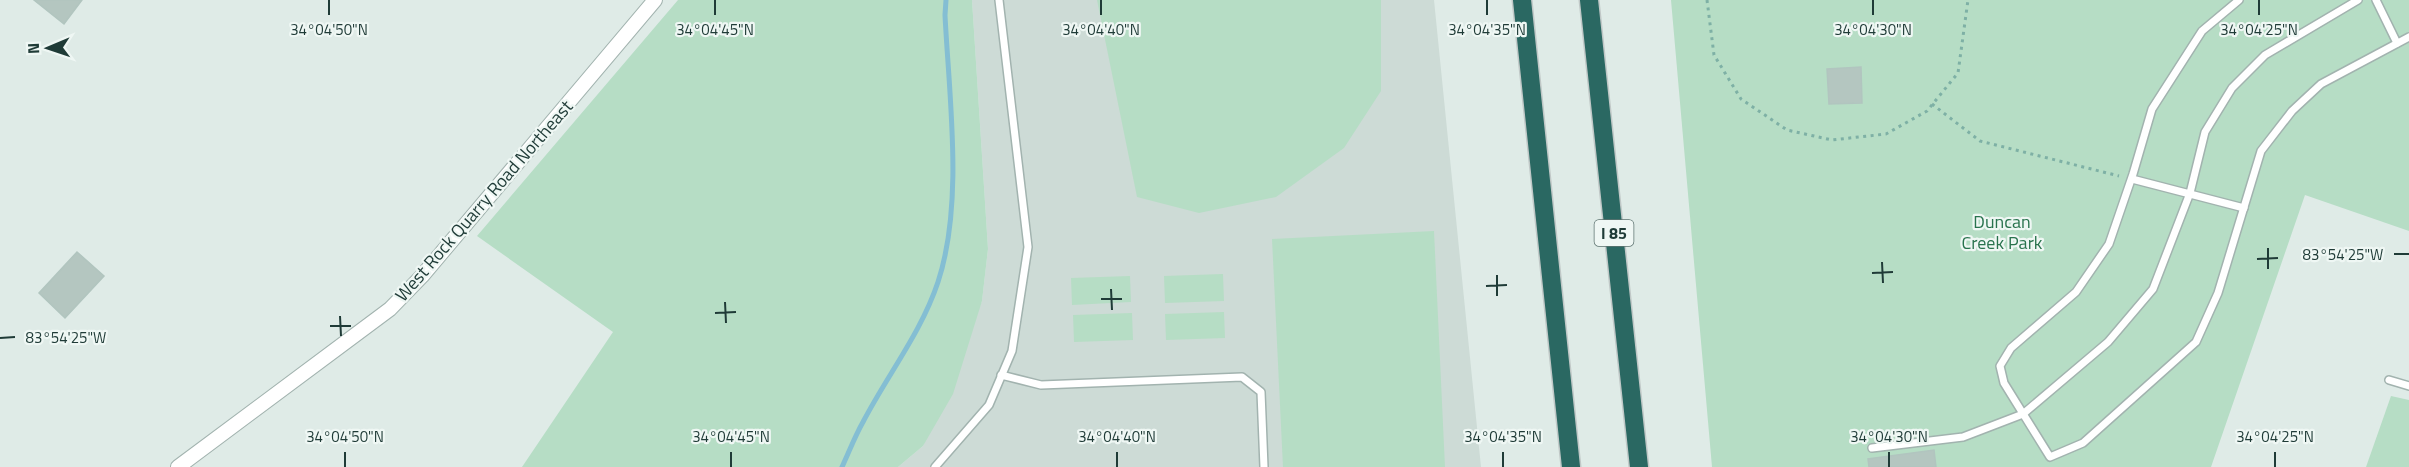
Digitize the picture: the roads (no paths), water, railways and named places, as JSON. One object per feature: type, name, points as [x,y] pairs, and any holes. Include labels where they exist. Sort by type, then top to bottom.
[{"type":"highway","points":[[1522,0],[1571,467]]},
{"type":"highway","name":"I 85","points":[[1589,0],[1639,467]]},
{"type":"street","name":"West Rock Quarry Road Northeast","points":[[178,467],[390,309],[422,276],[655,0]]},
{"type":"lane","points":[[935,467],[989,405],[1012,351],[1028,247],[999,0]]},
{"type":"lane","points":[[2240,0],[2202,31],[2152,109],[2132,179],[2109,244],[2076,292],[2012,348],[2000,366],[2004,383],[2050,456],[2084,443],[2196,342],[2218,293],[2261,151],[2292,111],[2321,84],[2409,37]]},
{"type":"lane","points":[[1872,448],[1963,437],[2023,414],[2108,342],[2152,289],[2190,193],[2205,132],[2232,88],[2265,55],[2358,0]]},
{"type":"lane","points":[[2376,0],[2397,43]]},
{"type":"lane","points":[[2132,179],[2244,208]]},
{"type":"lane","points":[[1001,375],[1041,385],[1242,377],[1261,392],[1264,467]]},
{"type":"lane","points":[[2389,380],[2409,386]]},
{"type":"waterway","points":[[842,467],[860,427],[923,319],[938,282],[946,251],[953,184],[946,0]]},
{"type":"park label","name":"Duncan Creek Park","points":[[2002,232]]}]
